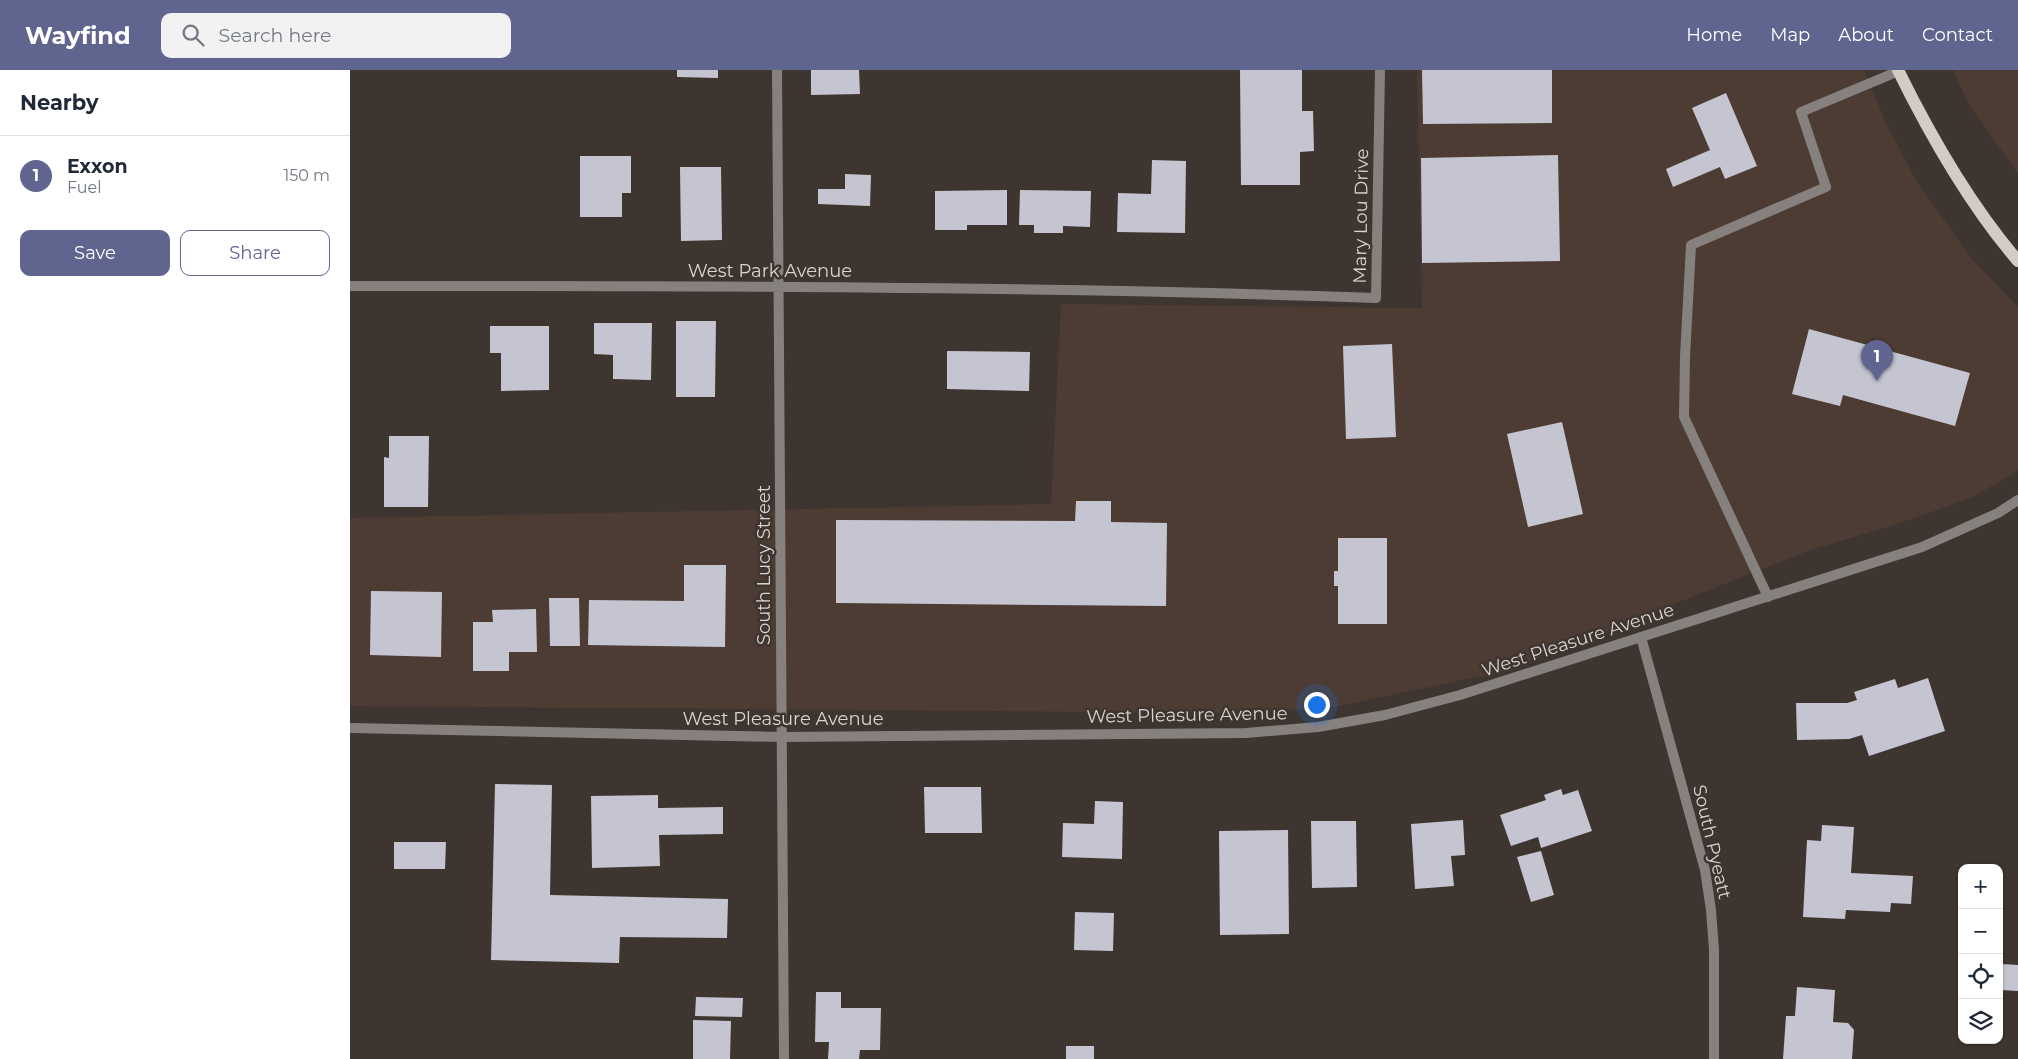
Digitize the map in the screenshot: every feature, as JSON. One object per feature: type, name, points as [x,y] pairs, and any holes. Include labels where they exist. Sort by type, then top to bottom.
[{"type":"main road","points":[[1899,70],[1925,124],[1976,207],[2018,261]]},
{"type":"street","name":"South Lucy Street","points":[[777,70],[784,1059]]},
{"type":"street","name":"Mary Lou Drive","points":[[1190,292],[1376,298],[1380,70]]},
{"type":"street","points":[[1768,597],[1684,417],[1691,245],[1826,187],[1801,112],[1899,70]]},
{"type":"street","name":"West Park Avenue","points":[[350,286],[779,286],[1190,292]]},
{"type":"street","name":"West Pleasure Avenue","points":[[350,728],[782,737],[1246,733],[1318,727],[1386,715],[1460,695],[1768,597],[1922,547],[1998,513],[2018,500]]},
{"type":"street","name":"South Pyeatt","points":[[1642,637],[1705,870],[1714,950],[1714,1059]]},
{"type":"shaded area","points":[[1417,70],[1864,70],[1886,123],[1918,184],[1972,259],[2018,307],[2018,469],[2012,475],[1968,499],[1897,524],[1808,551],[1505,671],[1335,707],[1245,713],[350,706],[350,518],[1051,504],[1061,304],[1422,308]]},
{"type":"shaded area","points":[[1953,70],[2018,70],[2018,173],[1969,105]]},
{"type":"building","points":[[677,70],[718,70],[718,78],[677,77]]},
{"type":"building","points":[[811,70],[859,70],[860,94],[811,95]]},
{"type":"building","points":[[1240,70],[1302,70],[1302,111],[1313,111],[1314,151],[1300,152],[1300,185],[1241,185]]},
{"type":"building","points":[[1422,70],[1552,70],[1552,123],[1423,124]]},
{"type":"building","points":[[1726,93],[1757,166],[1725,179],[1720,167],[1673,187],[1666,169],[1710,150],[1692,108]]},
{"type":"building","points":[[1558,155],[1560,261],[1422,263],[1421,158]]},
{"type":"building","points":[[580,156],[631,156],[631,193],[622,193],[622,217],[580,217]]},
{"type":"building","points":[[1152,160],[1186,161],[1185,233],[1117,232],[1118,193],[1151,194]]},
{"type":"building","points":[[680,167],[721,167],[722,240],[681,241]]},
{"type":"building","points":[[845,174],[871,175],[870,206],[818,204],[818,189],[845,189]]},
{"type":"building","points":[[1007,190],[1007,225],[967,225],[967,230],[935,230],[935,191]]},
{"type":"building","points":[[1020,190],[1091,191],[1090,227],[1063,226],[1063,233],[1034,233],[1034,225],[1019,225]]},
{"type":"building","points":[[676,321],[716,321],[715,397],[676,397]]},
{"type":"building","points":[[594,323],[652,323],[651,380],[613,379],[613,355],[594,354]]},
{"type":"building","points":[[490,326],[549,326],[549,390],[501,391],[501,353],[490,353]]},
{"type":"building","points":[[1809,329],[1970,373],[1955,426],[1843,395],[1840,406],[1792,394]]},
{"type":"building","points":[[1392,344],[1396,437],[1346,439],[1343,346]]},
{"type":"building","points":[[947,351],[1030,352],[1029,391],[947,389]]},
{"type":"building","points":[[1562,422],[1583,514],[1528,527],[1507,434]]},
{"type":"building","points":[[389,436],[429,436],[428,507],[384,507],[384,457],[389,458]]},
{"type":"building","points":[[1076,501],[1111,501],[1111,522],[1167,523],[1166,606],[836,603],[836,520],[1075,521]]},
{"type":"building","points":[[1338,538],[1387,538],[1387,624],[1338,624],[1338,586],[1334,586],[1334,571],[1338,571]]},
{"type":"building","points":[[684,565],[726,565],[725,647],[588,645],[589,600],[684,601]]},
{"type":"building","points":[[371,591],[442,592],[441,657],[370,655]]},
{"type":"building","points":[[549,598],[579,598],[580,646],[550,646]]},
{"type":"building","points":[[536,609],[537,652],[509,652],[509,671],[473,671],[473,622],[493,622],[492,610]]},
{"type":"building","points":[[1928,678],[1945,731],[1869,756],[1862,735],[1849,739],[1797,740],[1796,703],[1847,703],[1857,700],[1854,692],[1895,679],[1898,688]]},
{"type":"building","points":[[495,784],[552,785],[550,895],[728,899],[727,938],[620,937],[619,963],[491,960]]},
{"type":"building","points":[[924,787],[981,787],[982,833],[925,833]]},
{"type":"building","points":[[1561,789],[1563,795],[1578,790],[1592,831],[1541,848],[1538,837],[1511,846],[1500,815],[1546,800],[1544,795]]},
{"type":"building","points":[[658,795],[658,808],[723,807],[723,834],[659,835],[660,866],[592,868],[591,796]]},
{"type":"building","points":[[1095,801],[1123,802],[1122,859],[1062,857],[1063,823],[1094,824]]},
{"type":"building","points":[[1463,820],[1465,855],[1451,856],[1454,886],[1415,889],[1411,824]]},
{"type":"building","points":[[1311,821],[1356,821],[1357,887],[1312,888]]},
{"type":"building","points":[[1822,825],[1854,827],[1851,873],[1913,876],[1911,904],[1891,903],[1890,912],[1846,910],[1845,919],[1803,917],[1807,840],[1821,841]]},
{"type":"building","points":[[1288,830],[1289,934],[1220,935],[1219,831]]},
{"type":"building","points":[[394,842],[446,842],[445,869],[394,869]]},
{"type":"building","points":[[1541,851],[1554,895],[1531,902],[1517,857]]},
{"type":"building","points":[[1075,912],[1114,913],[1113,951],[1074,950]]},
{"type":"building","points":[[2003,964],[2018,965],[2018,991],[2003,990]]},
{"type":"building","points":[[1797,987],[1835,990],[1833,1022],[1848,1023],[1854,1030],[1852,1059],[1783,1059],[1786,1016],[1795,1016]]},
{"type":"building","points":[[816,992],[841,992],[841,1008],[881,1008],[880,1050],[860,1050],[859,1059],[828,1059],[829,1042],[815,1042]]},
{"type":"building","points":[[696,997],[743,998],[742,1017],[695,1016]]},
{"type":"building","points":[[693,1020],[731,1021],[730,1059],[693,1059]]},
{"type":"building","points":[[1066,1046],[1094,1046],[1094,1059],[1066,1059]]},
{"type":"place","name":"Exxon","points":[[1877,381]]}]
